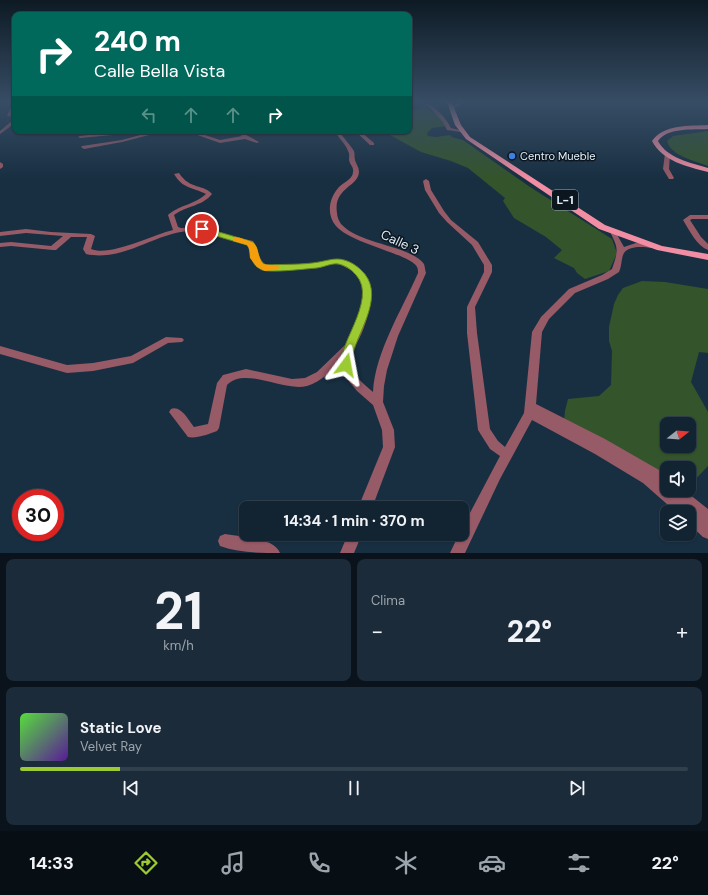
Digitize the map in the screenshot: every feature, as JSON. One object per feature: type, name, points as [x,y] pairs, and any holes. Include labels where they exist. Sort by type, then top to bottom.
[{"type":"main road","name":"L-1","points":[[461,128],[468,138],[592,222],[613,232],[652,246],[708,257]]},
{"type":"main road","name":"L-1","points":[[464,128],[473,138],[597,220],[643,240],[676,249],[708,254]]},
{"type":"main road","points":[[708,128],[669,131],[659,135],[655,141],[656,145],[667,154],[708,170]]},
{"type":"main road","points":[[708,128],[671,133],[664,137],[662,142],[666,149],[673,154],[708,170]]},
{"type":"street","points":[[449,128],[462,131]]},
{"type":"street","points":[[80,137],[109,134]]},
{"type":"street","points":[[84,147],[122,141],[151,134]]},
{"type":"street","points":[[197,134],[220,142],[246,137]]},
{"type":"street","points":[[241,134],[257,142]]},
{"type":"street","name":"Calle 3","points":[[338,134],[352,153],[352,159],[356,168],[353,180],[341,189],[333,204],[332,212],[336,223],[341,228],[358,237],[416,260],[422,273],[385,362],[375,400]]},
{"type":"street","points":[[361,134],[372,144]]},
{"type":"street","points":[[667,154],[666,169],[671,178]]},
{"type":"street","points":[[177,174],[186,186],[207,192],[209,194],[205,199],[182,207],[171,215],[175,228],[179,230]]},
{"type":"street","points":[[426,181],[428,190],[441,212],[448,221],[475,244],[488,265],[488,272],[471,307],[472,333],[484,430],[492,445],[508,454]]},
{"type":"street","points":[[708,217],[690,217],[686,220],[698,238],[708,248]]},
{"type":"street","points":[[0,234],[26,231],[91,236],[87,249],[89,252],[109,254],[154,237],[179,230],[202,229],[219,233],[226,238],[247,242],[253,247],[255,258],[260,265],[265,268],[318,265],[337,261],[354,268],[362,275],[368,296],[360,324],[347,354],[346,365],[351,376],[361,388],[375,400],[388,430],[389,447],[368,501]]},
{"type":"street","points":[[613,232],[620,244],[622,252]]},
{"type":"street","points":[[0,245],[11,244],[53,248],[69,235]]},
{"type":"street","points":[[458,553],[531,410],[535,343],[537,332],[545,317],[572,291],[605,277],[616,270],[622,252],[628,246],[634,244],[652,246]]},
{"type":"street","points":[[0,350],[67,369],[93,367],[133,359],[166,340],[178,340]]},
{"type":"street","points":[[175,412],[192,433],[213,428],[222,383],[226,378],[246,373],[292,383],[306,382],[321,375],[352,342]]},
{"type":"street","points":[[531,410],[601,443],[660,478]]},
{"type":"street","points":[[531,410],[647,479],[678,505]]},
{"type":"street","points":[[682,497],[708,518]]},
{"type":"street","points":[[696,521],[708,532]]},
{"type":"street","points":[[225,541],[266,548],[273,553]]},
{"type":"street","points":[[347,553],[352,541]]},
{"type":"green space","points":[[412,128],[433,128],[427,133],[428,136],[436,137],[450,135],[463,140],[530,187],[612,239],[617,253],[609,271],[585,279],[577,273],[574,268],[554,258],[562,250],[546,237],[514,218],[503,201],[505,198],[468,168],[421,152],[388,134],[412,134]]},
{"type":"green space","points":[[708,131],[708,166],[690,160],[673,151],[667,141],[673,136]]},
{"type":"green space","points":[[642,281],[665,282],[708,289],[708,353],[699,352],[691,382],[708,412],[708,466],[696,479],[696,461],[660,461],[660,476],[564,422],[568,399],[599,396],[611,385],[612,351],[609,341],[609,327],[614,304],[623,288]]},
{"type":"slow traffic","points":[[236,239],[250,243],[253,247],[255,258],[260,265],[265,268],[275,268]]},
{"type":"place","name":"Centro Mueble","points":[[512,156]]},
{"type":"route","points":[[202,229],[219,233],[226,238],[243,240],[250,243],[253,247],[255,258],[260,265],[265,268],[318,265],[337,261],[354,268],[362,275],[368,296],[362,318],[347,354],[346,365]]}]
